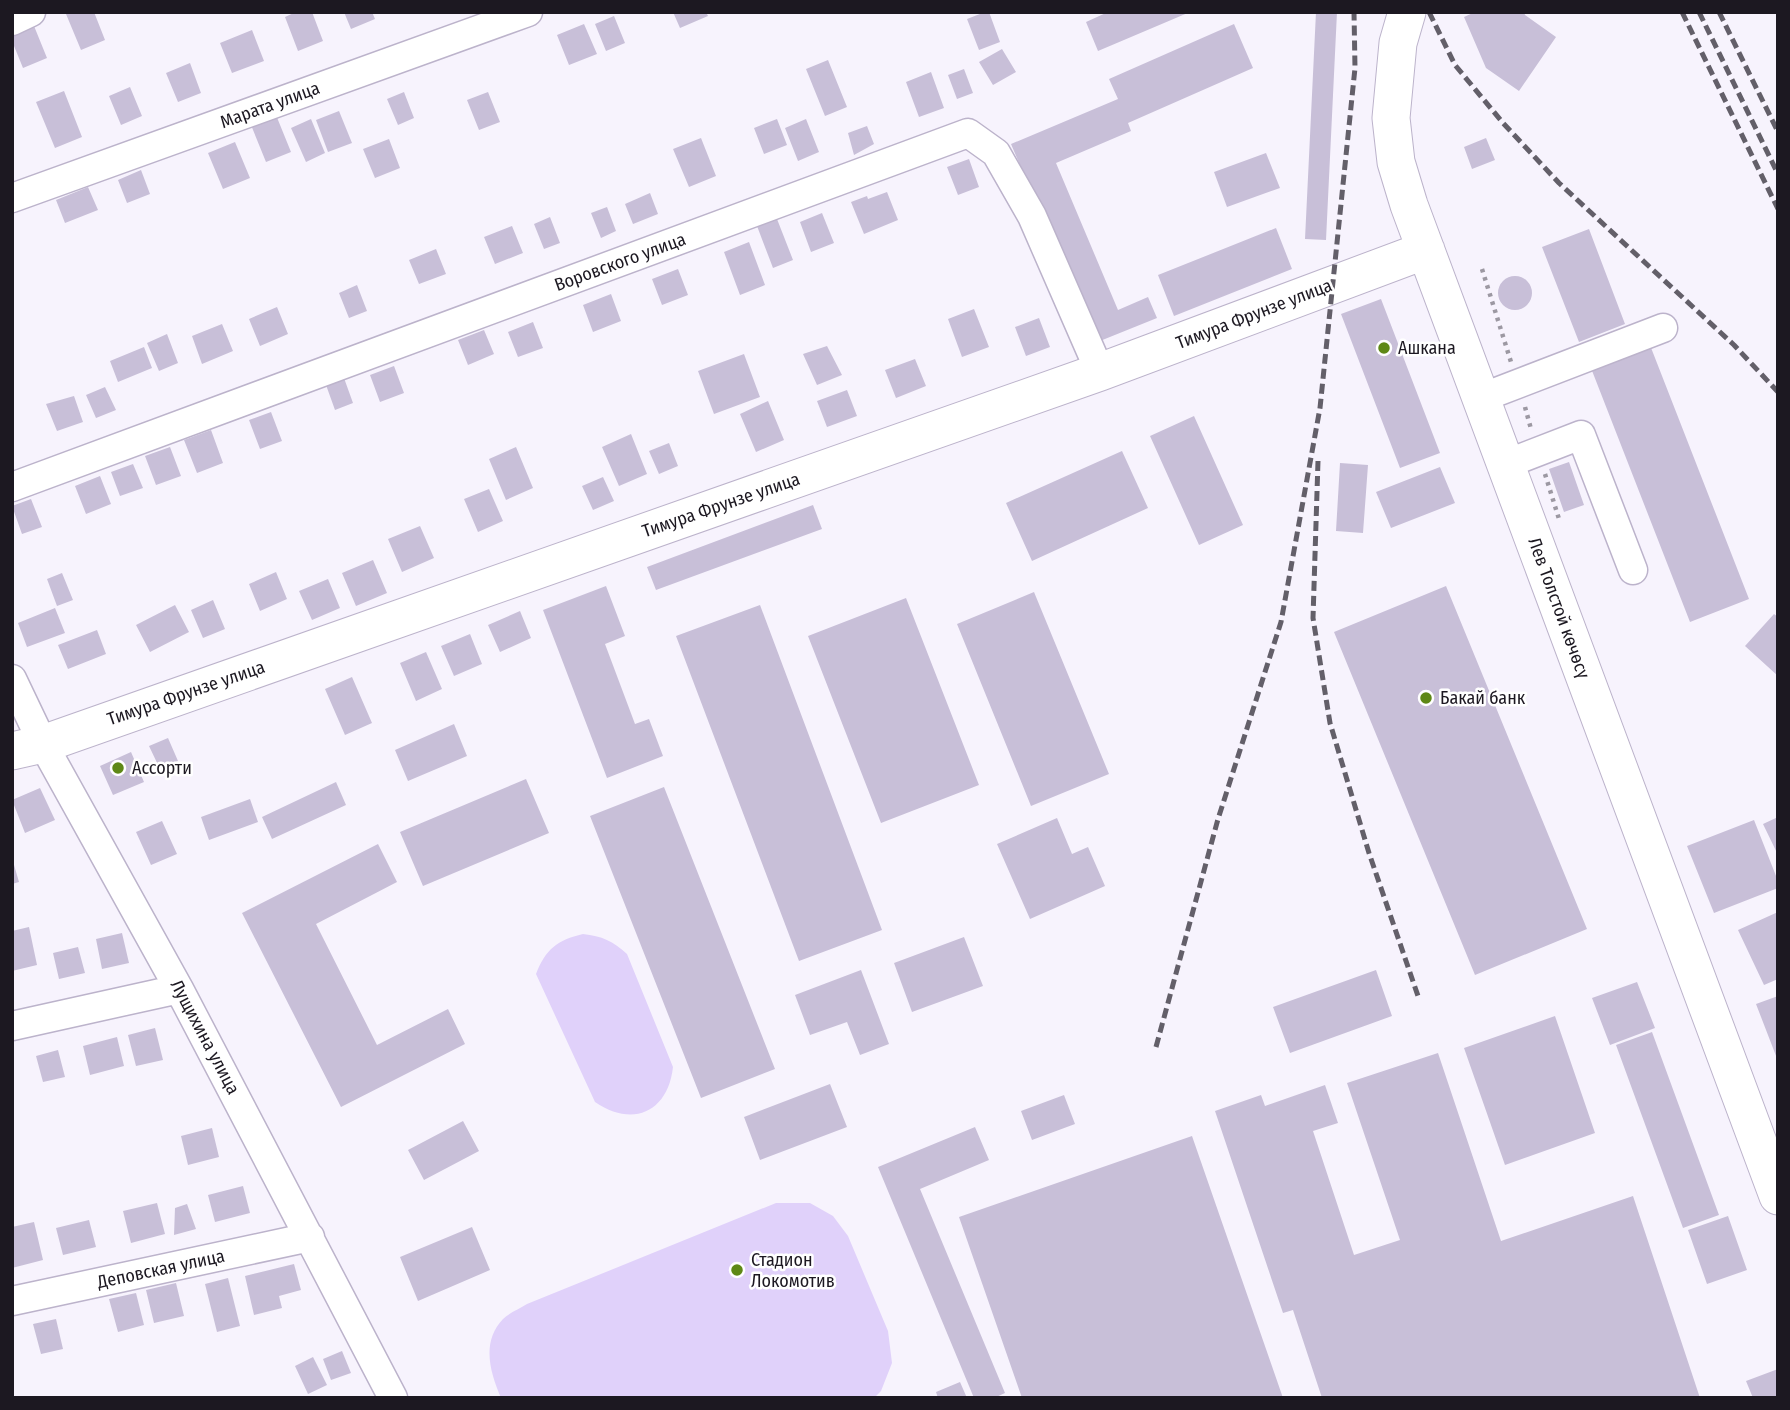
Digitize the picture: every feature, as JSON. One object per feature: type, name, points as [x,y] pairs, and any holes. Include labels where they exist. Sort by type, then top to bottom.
[{"type":"main road","name":"Лев Толстой көчөсү","points":[[1407,12],[1398,43],[1391,118],[1396,162],[1409,205],[1778,1196]]},
{"type":"main road","name":"Тимура Фрунзе улица","points":[[28,747],[1100,372],[1426,250]]},
{"type":"street","points":[[12,21],[31,12]]},
{"type":"street","name":"Марата улица","points":[[12,198],[528,12]]},
{"type":"street","name":"Воровского улица","points":[[12,487],[968,133],[996,153],[1032,216],[1100,372]]},
{"type":"street","points":[[1481,398],[1663,328]]},
{"type":"street","points":[[1506,464],[1581,435],[1633,570]]},
{"type":"street","name":"Лущихина улица","points":[[12,679],[28,747],[179,989],[393,1398]]},
{"type":"street","points":[[12,1027],[179,989]]},
{"type":"street","name":"Деповская улица","points":[[12,1301],[310,1237]]},
{"type":"shaded area","points":[[583,934],[607,940],[627,954],[673,1067],[664,1095],[656,1105],[646,1111],[623,1114],[595,1102],[536,974],[548,952],[566,939]]},
{"type":"shaded area","name":"Стадион Локомотив","points":[[776,1203],[810,1203],[833,1216],[848,1236],[888,1331],[892,1363],[881,1391],[874,1398],[501,1398],[491,1368],[490,1347],[496,1328],[508,1315],[527,1304]]},
{"type":"building","points":[[94,12],[105,40],[81,50],[66,14]]},
{"type":"building","points":[[296,12],[312,12],[323,41],[298,51],[285,17]]},
{"type":"building","points":[[344,12],[372,12],[375,19],[351,29]]},
{"type":"building","points":[[673,12],[706,12],[708,16],[680,28]]},
{"type":"building","points":[[989,12],[1000,42],[979,50],[967,19]]},
{"type":"building","points":[[1108,12],[1190,12],[1098,51],[1086,22]]},
{"type":"building","points":[[1316,12],[1337,12],[1326,240],[1305,239]]},
{"type":"building","points":[[1475,12],[1524,12],[1556,37],[1519,91],[1486,68],[1464,17]]},
{"type":"building","points":[[614,16],[625,43],[606,51],[595,24]]},
{"type":"building","points":[[32,21],[47,58],[23,68],[12,41],[12,28]]},
{"type":"building","points":[[584,24],[597,54],[569,65],[557,35]]},
{"type":"building","points":[[1234,24],[1253,68],[1128,123],[1131,131],[1056,163],[1118,310],[1148,297],[1157,318],[1095,343],[1011,144],[1118,99],[1109,79]]},
{"type":"building","points":[[252,30],[264,61],[232,73],[220,43]]},
{"type":"building","points":[[1002,49],[1016,72],[993,85],[979,62]]},
{"type":"building","points":[[828,60],[847,107],[825,116],[806,69]]},
{"type":"building","points":[[190,63],[201,93],[178,102],[166,73]]},
{"type":"building","points":[[964,69],[973,93],[957,99],[948,75]]},
{"type":"building","points":[[931,72],[944,108],[919,117],[906,82]]},
{"type":"building","points":[[130,87],[142,116],[121,125],[109,96]]},
{"type":"building","points":[[64,91],[82,137],[55,148],[36,102]]},
{"type":"building","points":[[404,92],[414,118],[398,125],[387,99]]},
{"type":"building","points":[[488,92],[500,122],[479,130],[467,100]]},
{"type":"building","points":[[339,111],[352,143],[328,152],[316,120]]},
{"type":"building","points":[[276,115],[291,152],[266,162],[251,125]]},
{"type":"building","points":[[311,119],[325,153],[306,162],[291,128]]},
{"type":"building","points":[[777,119],[787,145],[764,154],[754,128]]},
{"type":"building","points":[[806,119],[819,152],[798,161],[785,128]]},
{"type":"building","points":[[867,126],[874,144],[854,155],[848,133]]},
{"type":"building","points":[[701,138],[716,176],[689,187],[673,149]]},
{"type":"building","points":[[1486,138],[1495,160],[1472,169],[1464,147]]},
{"type":"building","points":[[389,139],[400,168],[375,178],[363,149]]},
{"type":"building","points":[[235,142],[250,178],[223,189],[208,153]]},
{"type":"building","points":[[1266,153],[1280,188],[1227,207],[1214,172]]},
{"type":"building","points":[[969,159],[979,187],[958,195],[947,167]]},
{"type":"building","points":[[141,170],[150,194],[127,203],[118,180]]},
{"type":"building","points":[[88,187],[98,210],[65,223],[56,200]]},
{"type":"building","points":[[887,192],[898,220],[864,234],[851,202]]},
{"type":"building","points":[[650,193],[658,214],[633,224],[625,204]]},
{"type":"building","points":[[607,207],[616,231],[601,238],[591,213]]},
{"type":"building","points":[[822,213],[834,243],[811,252],[800,222]]},
{"type":"building","points":[[550,217],[560,243],[544,249],[534,224]]},
{"type":"building","points":[[777,219],[793,260],[773,268],[757,226]]},
{"type":"building","points":[[512,226],[523,253],[495,264],[484,237]]},
{"type":"building","points":[[1276,228],[1292,269],[1174,316],[1158,275]]},
{"type":"building","points":[[1589,229],[1625,324],[1579,342],[1542,247]]},
{"type":"building","points":[[749,242],[765,285],[740,295],[724,252]]},
{"type":"building","points":[[436,249],[446,274],[419,284],[409,260]]},
{"type":"building","points":[[678,269],[688,295],[662,305],[652,279]]},
{"type":"building","points":[[1515,276],[1527,281],[1532,293],[1527,305],[1515,310],[1503,305],[1498,293],[1503,281]]},
{"type":"building","points":[[357,285],[367,311],[349,318],[339,293]]},
{"type":"building","points":[[611,294],[621,321],[593,332],[583,305]]},
{"type":"building","points":[[1381,299],[1440,453],[1400,468],[1341,314]]},
{"type":"building","points":[[277,307],[288,334],[260,346],[249,319]]},
{"type":"building","points":[[974,309],[989,347],[962,357],[948,319]]},
{"type":"building","points":[[1039,318],[1050,347],[1026,356],[1015,327]]},
{"type":"building","points":[[533,322],[543,348],[518,357],[508,332]]},
{"type":"building","points":[[222,324],[233,351],[202,364],[192,336]]},
{"type":"building","points":[[484,330],[494,354],[468,365],[458,340]]},
{"type":"building","points":[[167,334],[178,363],[159,371],[147,343]]},
{"type":"building","points":[[1648,340],[1749,599],[1690,622],[1589,363]]},
{"type":"building","points":[[827,346],[842,375],[817,385],[803,354]]},
{"type":"building","points":[[144,347],[152,368],[118,382],[110,361]]},
{"type":"building","points":[[744,354],[760,397],[714,414],[698,371]]},
{"type":"building","points":[[915,359],[926,386],[896,398],[885,370]]},
{"type":"building","points":[[394,366],[404,393],[380,402],[370,375]]},
{"type":"building","points":[[344,378],[353,403],[335,410],[326,385]]},
{"type":"building","points":[[105,387],[116,410],[96,418],[86,395]]},
{"type":"building","points":[[847,390],[857,416],[827,427],[817,401]]},
{"type":"building","points":[[74,396],[83,422],[57,431],[46,404]]},
{"type":"building","points":[[768,401],[784,440],[756,452],[740,414]]},
{"type":"building","points":[[271,412],[282,441],[260,449],[249,420]]},
{"type":"building","points":[[1194,416],[1243,525],[1199,545],[1150,436]]},
{"type":"building","points":[[211,430],[223,463],[197,473],[184,440]]},
{"type":"building","points":[[631,434],[647,474],[619,486],[602,447]]},
{"type":"building","points":[[669,443],[678,466],[659,474],[649,451]]},
{"type":"building","points":[[170,447],[181,476],[156,485],[145,456]]},
{"type":"building","points":[[516,447],[533,488],[506,500],[489,459]]},
{"type":"building","points":[[1122,451],[1148,508],[1032,561],[1006,503]]},
{"type":"building","points":[[1569,462],[1584,505],[1564,512],[1549,469]]},
{"type":"building","points":[[1340,463],[1368,465],[1363,533],[1336,531]]},
{"type":"building","points":[[133,464],[143,488],[120,496],[111,472]]},
{"type":"building","points":[[1440,467],[1455,503],[1391,528],[1376,492]]},
{"type":"building","points":[[100,476],[111,504],[86,514],[75,486]]},
{"type":"building","points":[[603,477],[614,501],[593,510],[582,486]]},
{"type":"building","points":[[489,489],[503,521],[478,532],[464,499]]},
{"type":"building","points":[[31,499],[42,527],[22,534],[12,506]]},
{"type":"building","points":[[813,505],[822,529],[656,590],[647,567]]},
{"type":"building","points":[[420,526],[434,558],[402,572],[388,539]]},
{"type":"building","points":[[373,560],[387,593],[356,606],[342,573]]},
{"type":"building","points":[[276,572],[287,599],[260,611],[249,584]]},
{"type":"building","points":[[62,573],[73,600],[57,606],[47,579]]},
{"type":"building","points":[[328,579],[340,608],[312,620],[299,591]]},
{"type":"building","points":[[606,586],[625,636],[605,644],[635,724],[649,719],[663,756],[607,778],[543,610]]},
{"type":"building","points":[[1446,586],[1587,929],[1475,975],[1334,632]]},
{"type":"building","points":[[1034,592],[1109,774],[1031,806],[957,624]]},
{"type":"building","points":[[906,598],[979,785],[881,823],[808,636]]},
{"type":"building","points":[[213,600],[225,629],[203,638],[191,610]]},
{"type":"building","points":[[175,605],[189,632],[150,652],[136,625]]},
{"type":"building","points":[[760,605],[882,930],[799,961],[676,636]]},
{"type":"building","points":[[55,608],[65,633],[27,647],[18,623]]},
{"type":"building","points":[[520,611],[531,638],[500,652],[488,625]]},
{"type":"building","points":[[1774,614],[1778,617],[1778,676],[1745,646]]},
{"type":"building","points":[[97,630],[106,654],[68,669],[58,645]]},
{"type":"building","points":[[470,634],[482,664],[454,676],[441,646]]},
{"type":"building","points":[[426,652],[442,689],[416,701],[400,663]]},
{"type":"building","points":[[352,677],[372,723],[345,735],[325,689]]},
{"type":"building","points":[[454,724],[467,756],[408,781],[395,750]]},
{"type":"building","points":[[168,738],[178,761],[160,769],[149,746]]},
{"type":"building","points":[[131,752],[144,782],[113,795],[100,766]]},
{"type":"building","points":[[526,779],[549,833],[423,886],[400,832]]},
{"type":"building","points":[[336,782],[346,805],[272,839],[262,817]]},
{"type":"building","points":[[664,787],[775,1069],[701,1098],[590,816]]},
{"type":"building","points":[[40,788],[55,820],[25,833],[12,800]]},
{"type":"building","points":[[250,799],[258,822],[209,840],[201,817]]},
{"type":"building","points":[[1778,817],[1778,855],[1763,824]]},
{"type":"building","points":[[1057,818],[1072,854],[1088,847],[1105,886],[1030,919],[997,844]]},
{"type":"building","points":[[1754,820],[1778,881],[1778,888],[1714,913],[1687,846]]},
{"type":"building","points":[[162,821],[177,854],[151,865],[136,832]]},
{"type":"building","points":[[378,844],[397,882],[316,924],[377,1045],[448,1009],[465,1044],[341,1107],[242,913]]},
{"type":"building","points":[[12,858],[19,882],[12,884]]},
{"type":"building","points":[[1778,912],[1778,979],[1764,985],[1738,930]]},
{"type":"building","points":[[29,927],[37,965],[12,971],[12,931]]},
{"type":"building","points":[[122,933],[129,963],[102,969],[96,939]]},
{"type":"building","points":[[964,937],[983,986],[912,1012],[894,963]]},
{"type":"building","points":[[78,947],[85,973],[59,979],[53,953]]},
{"type":"building","points":[[861,970],[889,1044],[860,1055],[847,1022],[810,1035],[795,995]]},
{"type":"building","points":[[1376,970],[1392,1016],[1290,1053],[1273,1007]]},
{"type":"building","points":[[1637,982],[1655,1028],[1610,1045],[1592,998]]},
{"type":"building","points":[[1778,996],[1778,1061],[1756,1004]]},
{"type":"building","points":[[1555,1016],[1595,1133],[1505,1165],[1464,1048]]},
{"type":"building","points":[[155,1028],[163,1060],[136,1066],[128,1035]]},
{"type":"building","points":[[1652,1032],[1719,1215],[1683,1228],[1616,1045]]},
{"type":"building","points":[[117,1037],[124,1066],[90,1075],[83,1046]]},
{"type":"building","points":[[58,1050],[65,1077],[43,1082],[36,1056]]},
{"type":"building","points":[[1438,1053],[1501,1241],[1633,1196],[1700,1398],[1322,1398],[1293,1310],[1283,1313],[1215,1111],[1261,1095],[1265,1106],[1325,1085],[1338,1123],[1313,1131],[1354,1255],[1400,1240],[1347,1083]]},
{"type":"building","points":[[830,1084],[847,1127],[760,1160],[744,1117]]},
{"type":"building","points":[[1064,1095],[1075,1124],[1032,1140],[1021,1111]]},
{"type":"building","points":[[463,1121],[479,1151],[424,1180],[408,1150]]},
{"type":"building","points":[[975,1127],[989,1160],[920,1189],[1005,1393],[994,1398],[974,1398],[878,1167]]},
{"type":"building","points":[[212,1128],[219,1157],[188,1165],[181,1136]]},
{"type":"building","points":[[1192,1136],[1283,1398],[1022,1398],[959,1217]]},
{"type":"building","points":[[243,1186],[250,1213],[215,1222],[208,1195]]},
{"type":"building","points":[[157,1203],[165,1234],[131,1243],[123,1211]]},
{"type":"building","points":[[187,1204],[196,1229],[174,1235],[175,1208]]},
{"type":"building","points":[[1728,1216],[1747,1270],[1707,1284],[1688,1230]]},
{"type":"building","points":[[89,1220],[96,1247],[63,1255],[56,1228]]},
{"type":"building","points":[[34,1222],[43,1260],[12,1268],[12,1227]]},
{"type":"building","points":[[472,1227],[490,1270],[418,1301],[400,1257]]},
{"type":"building","points":[[294,1264],[301,1290],[279,1296],[282,1308],[254,1315],[245,1276]]},
{"type":"building","points":[[228,1278],[240,1326],[217,1332],[205,1284]]},
{"type":"building","points":[[176,1283],[184,1316],[154,1323],[146,1290]]},
{"type":"building","points":[[136,1293],[144,1325],[118,1332],[109,1299]]},
{"type":"building","points":[[56,1319],[63,1349],[41,1354],[33,1324]]},
{"type":"building","points":[[342,1351],[351,1373],[331,1380],[323,1359]]},
{"type":"building","points":[[313,1357],[327,1385],[308,1394],[295,1366]]},
{"type":"building","points":[[1778,1369],[1778,1398],[1753,1398],[1746,1381]]},
{"type":"building","points":[[960,1382],[967,1398],[938,1398],[936,1392]]},
{"type":"railway","points":[[1156,1047],[1218,819],[1281,622],[1320,408],[1355,68],[1354,12]]},
{"type":"railway","points":[[1429,12],[1455,65],[1503,123],[1559,183],[1734,345],[1778,392]]},
{"type":"railway","points":[[1682,12],[1778,209]]},
{"type":"railway","points":[[1699,12],[1778,174]]},
{"type":"railway","points":[[1719,12],[1778,132]]},
{"type":"railway","points":[[1318,461],[1313,618],[1330,723],[1369,853],[1418,996]]},
{"type":"place","name":"Ашкана","points":[[1384,348]]},
{"type":"place","name":"Бакай банк","points":[[1426,698]]},
{"type":"place","name":"Ассорти","points":[[118,768]]},
{"type":"place","name":"Стадион Локомотив","points":[[737,1270]]}]
